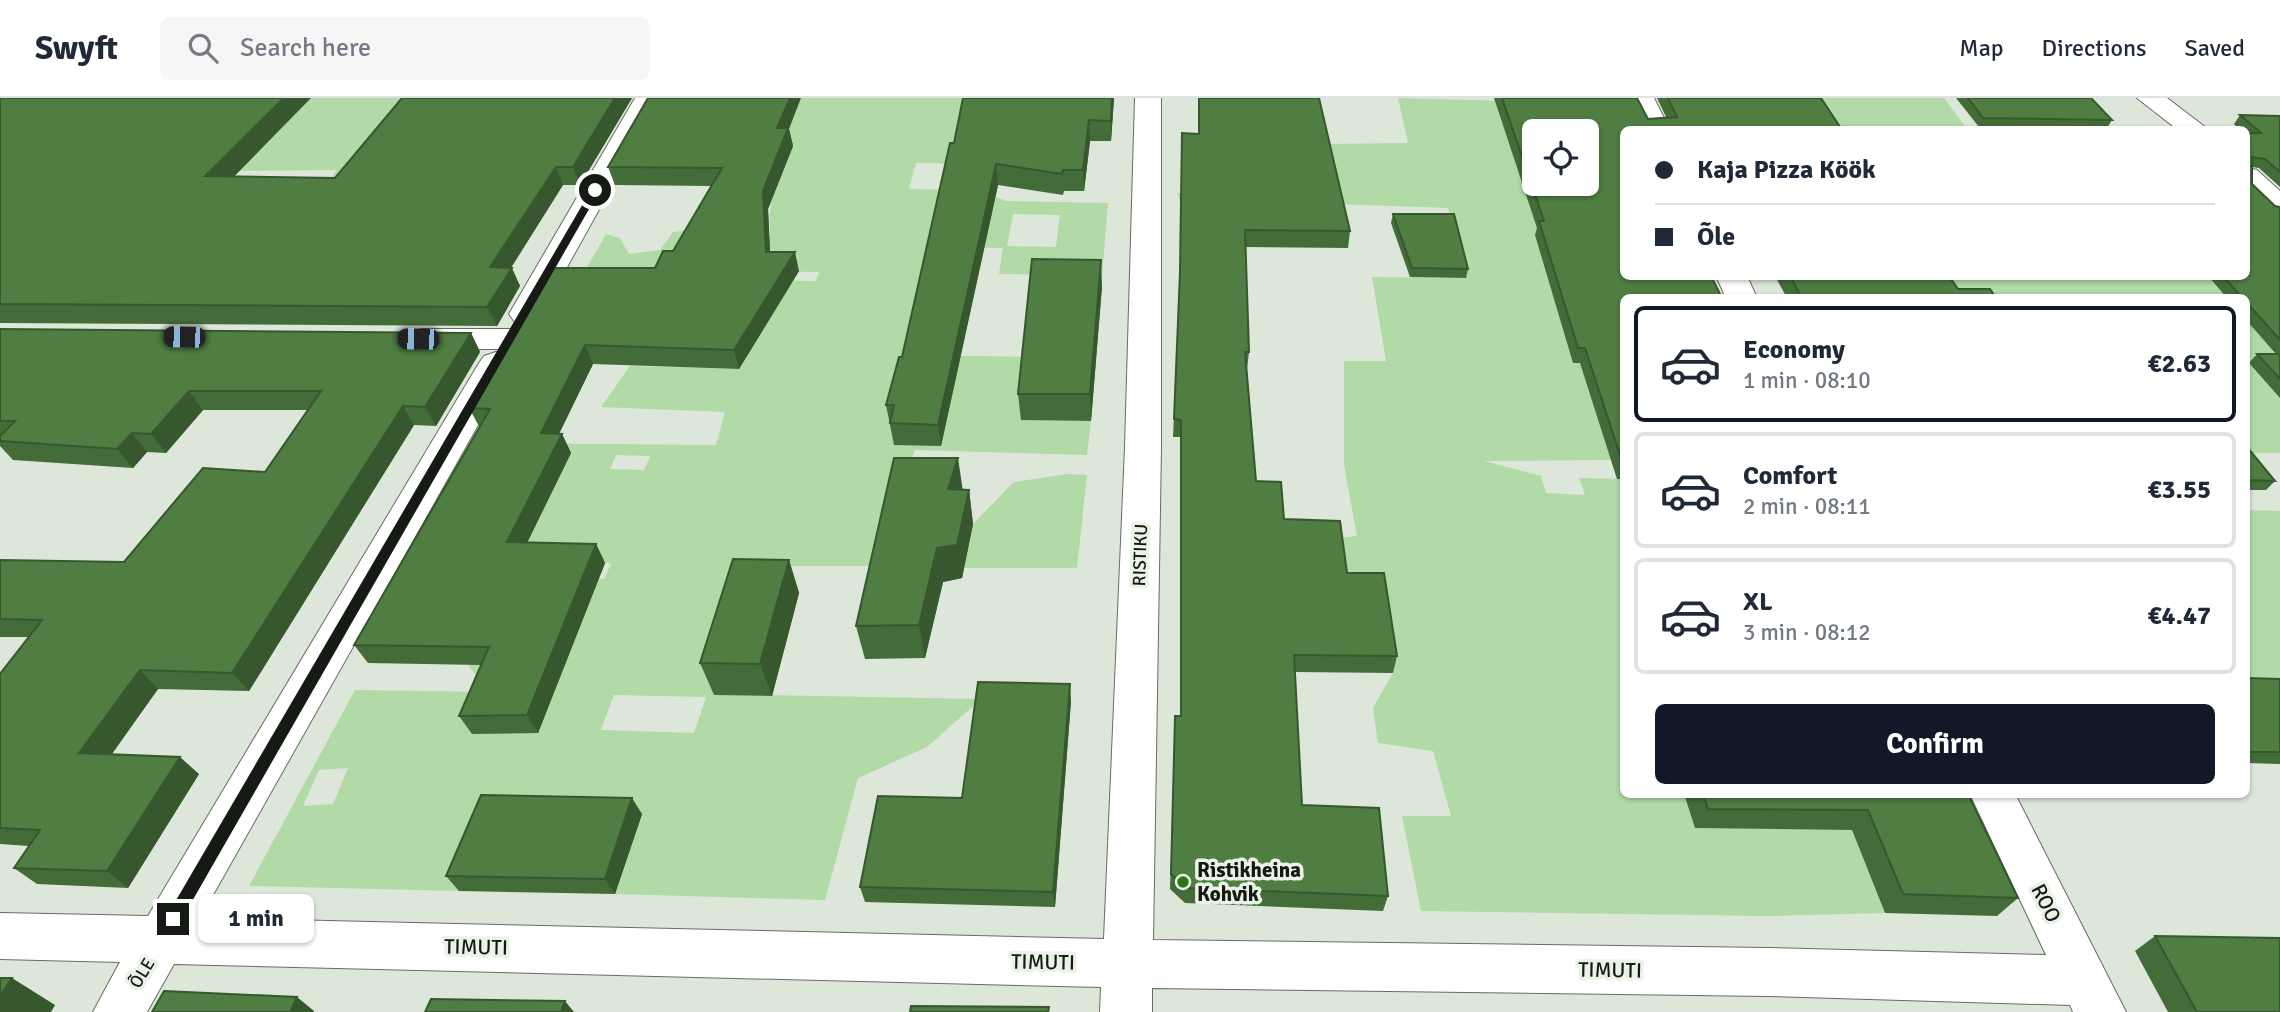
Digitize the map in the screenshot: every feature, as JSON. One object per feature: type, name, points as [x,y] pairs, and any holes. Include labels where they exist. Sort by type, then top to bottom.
[{"type":"street","name":"ÕLE","points":[[119,1012],[511,339],[648,98]]},
{"type":"street","name":"RISTIKU","points":[[1126,1012],[1143,447],[1148,98]]},
{"type":"street","points":[[1642,98],[1655,126]]},
{"type":"street","points":[[2150,98],[2190,126]]},
{"type":"street","points":[[2250,179],[2280,207]]},
{"type":"street","points":[[391,338],[511,339]]},
{"type":"street","name":"ROO","points":[[1994,798],[2093,997]]},
{"type":"street","name":"TIMUTI","points":[[0,936],[1127,964],[1768,972],[2093,997]]},
{"type":"green space","points":[[306,98],[503,98],[316,196],[337,170],[240,171],[298,111]]},
{"type":"green space","points":[[801,98],[970,98],[981,164],[916,163],[909,189],[976,190],[1006,201],[1108,203],[1102,276],[999,274],[1003,248],[934,247],[913,355],[1027,357],[1021,420],[1091,421],[1087,455],[915,450],[901,491],[883,566],[788,566],[714,694],[981,699],[927,747],[858,778],[825,900],[615,894],[641,814],[459,891],[249,886],[355,690],[489,692],[468,665],[492,443],[716,445],[725,412],[601,407],[630,366],[739,369],[748,355],[666,278],[816,281],[819,272],[586,269],[606,234],[620,238],[629,254],[660,250],[673,232],[702,229],[770,240],[773,185]],"holes":[[[1013,214],[1060,215],[1056,247],[1007,246]],[[955,380],[945,428],[890,426]],[[616,455],[649,456],[644,470],[610,469]],[[561,562],[611,564],[604,579],[555,578]],[[614,695],[706,697],[694,733],[601,730]],[[348,768],[333,804],[303,806],[319,770]]]},
{"type":"green space","points":[[1398,98],[1547,102],[1540,119],[1522,119],[1522,144],[1513,153],[1522,168],[1522,196],[1540,196],[1604,300],[1611,460],[1484,461],[1541,476],[1546,493],[1585,495],[1579,478],[1620,479],[1620,798],[1685,798],[1696,828],[1825,798],[1839,798],[1885,913],[1766,916],[1421,911],[1402,816],[1451,816],[1433,751],[1378,743],[1373,708],[1393,673],[1345,590],[1337,538],[1357,536],[1344,465],[1344,361],[1386,361],[1372,277],[1465,278],[1448,208],[1181,203],[1177,193],[1283,195],[1327,144],[1408,143]]},
{"type":"green space","points":[[1679,98],[1944,98],[1965,126],[1740,126]]},
{"type":"green space","points":[[1918,280],[2211,280],[2224,294],[1940,294]]},
{"type":"green space","points":[[2250,296],[2280,299],[2280,453],[2250,453]]},
{"type":"green space","points":[[1068,474],[1087,475],[1077,568],[964,568],[973,524],[1014,482]]},
{"type":"green space","points":[[2250,510],[2280,511],[2280,691],[2250,690]]},
{"type":"building","points":[[0,98],[284,98],[205,176],[335,178],[402,98],[615,98],[573,167],[556,167],[490,267],[512,268],[487,307],[0,304]]},
{"type":"building","points":[[648,98],[790,98],[777,128],[788,128],[763,191],[766,252],[795,252],[734,350],[585,345],[541,433],[562,434],[507,542],[596,544],[527,715],[459,716],[489,647],[354,645],[490,409],[469,408],[550,268],[655,268],[663,251],[673,251],[722,168],[608,167]]},
{"type":"building","points":[[963,98],[1112,98],[1111,121],[1089,120],[1083,170],[1063,170],[1062,174],[996,164],[938,425],[890,423],[894,405],[886,405],[899,357],[902,357],[950,143],[954,143]]},
{"type":"building","points":[[1199,98],[1319,98],[1350,231],[1245,230],[1249,352],[1245,352],[1256,481],[1281,482],[1284,519],[1340,521],[1347,573],[1384,573],[1397,656],[1294,655],[1302,805],[1379,808],[1388,896],[1185,888],[1171,874],[1175,716],[1181,716],[1181,420],[1174,419],[1182,133],[1199,134]]},
{"type":"building","points":[[1502,98],[1637,98],[1648,119],[1677,117],[1668,98],[1821,98],[1839,126],[1620,126],[1620,280],[1713,280],[1720,294],[1620,294],[1620,455],[1585,348],[1578,348],[1539,221],[1544,221],[1535,196],[1599,196],[1599,119],[1522,119],[1522,157]]},
{"type":"building","points":[[1968,98],[2091,98],[2112,120],[1983,118]]},
{"type":"building","points":[[2240,115],[2280,116],[2280,172],[2265,159],[2252,157],[2252,184],[2275,206],[2280,207],[2280,340],[2250,306],[2250,294],[2239,294],[2226,280],[2250,280],[2250,133],[2261,133]]},
{"type":"building","points":[[1393,214],[1454,214],[1468,269],[1412,268]]},
{"type":"building","points":[[1032,259],[1101,260],[1090,394],[1018,394]]},
{"type":"building","points":[[1792,280],[1952,280],[1958,289],[1990,289],[1993,294],[1800,294]]},
{"type":"building","points":[[0,329],[471,333],[425,407],[403,406],[232,673],[140,670],[79,753],[180,757],[107,871],[14,868],[40,830],[0,828],[0,674],[42,620],[0,619],[0,560],[124,562],[203,468],[265,472],[321,391],[189,391],[151,434],[132,433],[117,449],[0,441],[0,436],[15,421],[0,421]]},
{"type":"building","points":[[2257,354],[2280,354],[2280,379]]},
{"type":"building","points":[[2250,451],[2275,481],[2250,480]]},
{"type":"building","points":[[894,458],[958,458],[948,489],[969,490],[957,545],[937,548],[919,625],[856,626]]},
{"type":"building","points":[[733,559],[789,560],[760,664],[700,663]]},
{"type":"building","points":[[2250,678],[2280,679],[2280,752],[2250,752]]},
{"type":"building","points":[[978,682],[1070,684],[1053,892],[860,887],[878,796],[962,798]]},
{"type":"building","points":[[481,795],[632,798],[605,879],[446,876]]},
{"type":"building","points":[[1704,798],[1970,798],[2018,898],[1903,894],[1868,810],[1708,809]]},
{"type":"building","points":[[2155,936],[2280,938],[2280,1012],[2197,1012]]},
{"type":"building","points":[[0,978],[12,978],[0,996]]},
{"type":"building","points":[[164,991],[297,997],[290,1012],[152,1012]]},
{"type":"building","points":[[431,999],[565,1001],[561,1012],[425,1012]]},
{"type":"building","points":[[911,1006],[1049,1007],[1048,1012],[910,1012]]},
{"type":"place","name":"Ristikheina Kohvik","points":[[1183,882]]},
{"type":"route","points":[[173,919],[595,190]]}]
